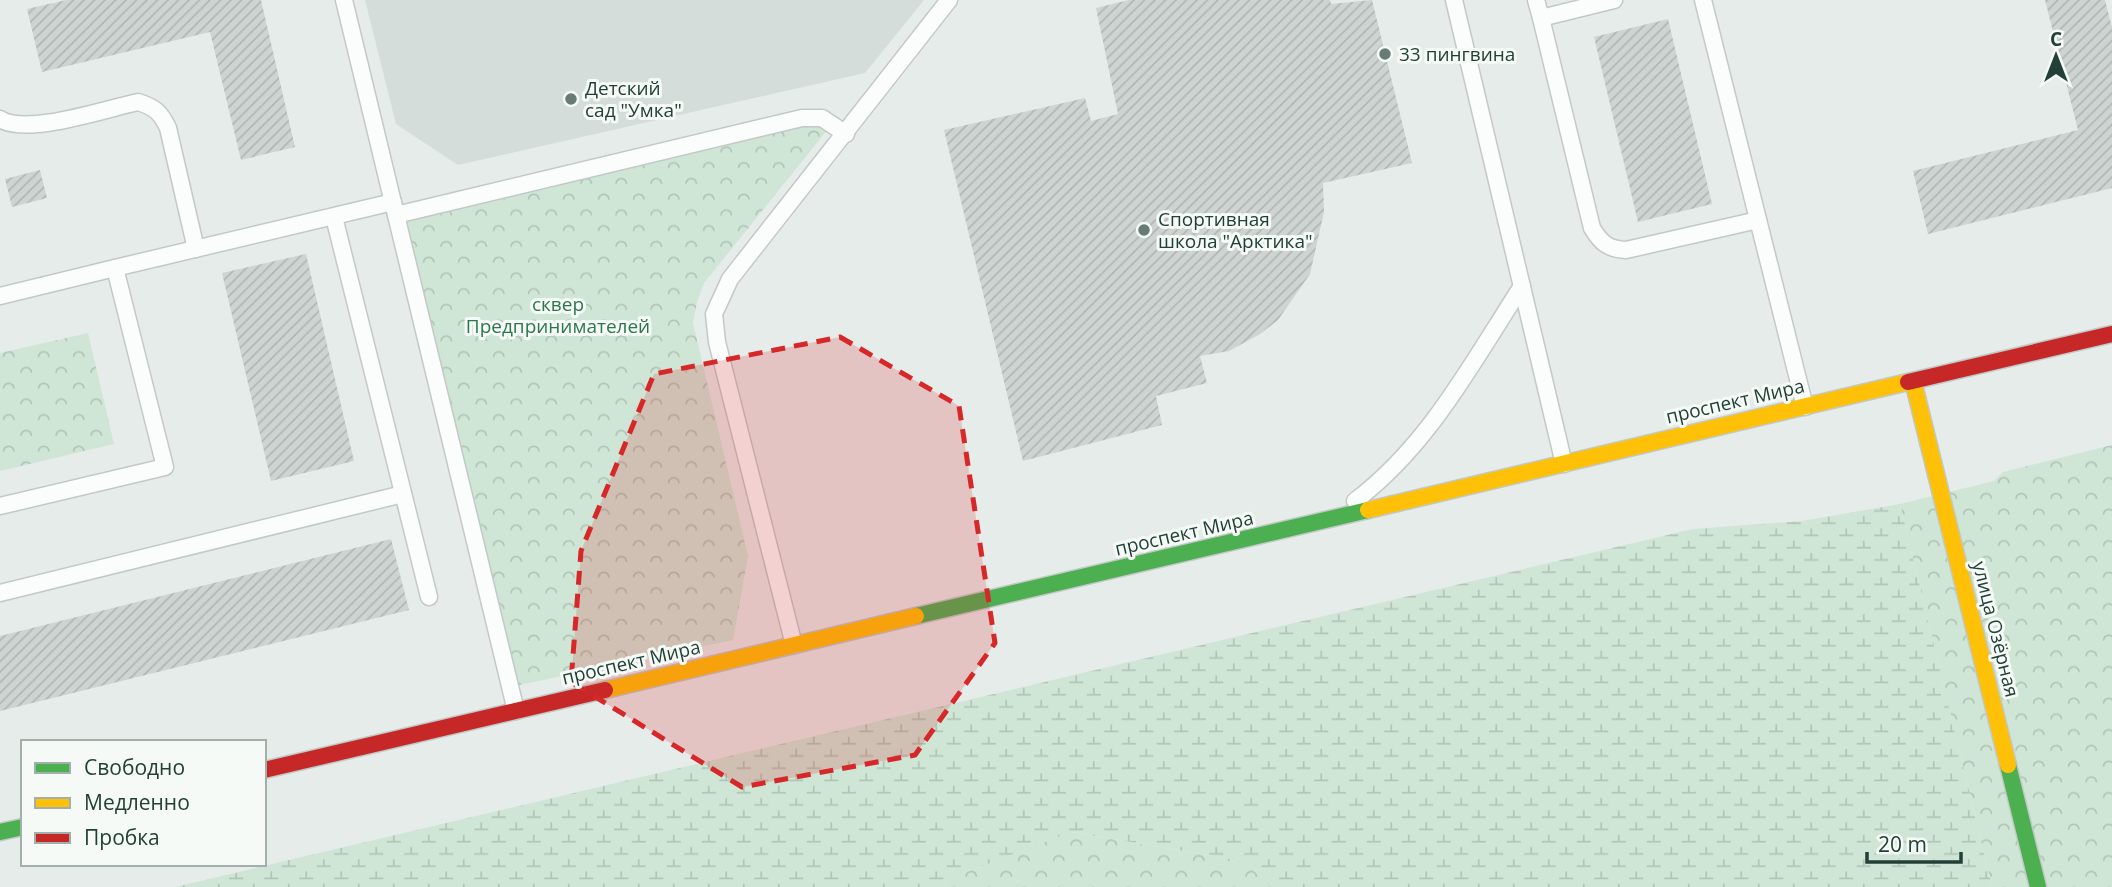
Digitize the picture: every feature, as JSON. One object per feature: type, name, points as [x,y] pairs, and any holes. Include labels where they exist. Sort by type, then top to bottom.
[{"type":"main road","name":"проспект Мира","points":[[266,770],[2112,334]]},
{"type":"main road","name":"улица Озёрная","points":[[1913,381],[2039,887]]},
{"type":"main road","points":[[0,832],[21,827]]},
{"type":"lane","points":[[344,0],[516,710]]},
{"type":"lane","points":[[794,645],[717,342],[714,314],[730,279],[949,0]]},
{"type":"lane","points":[[1454,0],[1564,464]]},
{"type":"lane","points":[[1536,0],[1592,228],[1599,241],[1611,249],[1626,250],[1758,220]]},
{"type":"lane","points":[[1541,18],[1614,0]]},
{"type":"lane","points":[[1703,0],[1805,407]]},
{"type":"lane","points":[[0,118],[10,125],[31,125],[138,102],[151,105],[161,113],[168,128],[196,249]]},
{"type":"lane","points":[[0,296],[334,217],[394,208],[802,118],[822,118],[846,134]]},
{"type":"lane","points":[[334,217],[429,597]]},
{"type":"lane","points":[[0,506],[164,467],[115,268]]},
{"type":"lane","points":[[1331,520],[1374,487],[1409,453],[1437,418],[1521,286]]},
{"type":"lane","points":[[0,593],[403,494]]},
{"type":"highlighted area","points":[[840,337],[959,406],[995,643],[915,755],[742,787],[571,682],[581,551],[654,374]]},
{"type":"shaded area","name":"Детский сад \"Умка\"","points":[[365,0],[924,0],[865,73],[458,165],[396,124]]},
{"type":"green space","name":"сквер Предпринимателей","points":[[784,123],[833,123],[704,283],[693,323],[748,556],[733,640],[510,687],[396,215]]},
{"type":"green space","points":[[88,333],[114,444],[0,471],[0,353]]},
{"type":"green space","points":[[2112,445],[2112,887],[1992,887],[1900,504],[1994,481],[2003,472]]},
{"type":"green space","points":[[1900,504],[1992,887],[1277,887],[1238,860],[1071,832],[948,879],[940,887],[175,887],[1693,529],[1802,521]]},
{"type":"green space","points":[[1070,832],[1238,860],[1277,887],[940,887],[948,879]]},
{"type":"building","points":[[66,0],[261,0],[295,147],[241,160],[210,32],[42,72],[27,9]]},
{"type":"building","name":"Спортивная школа \"Арктика\"","points":[[1129,0],[1330,0],[1331,4],[1372,0],[1412,163],[1323,183],[1324,212],[1310,274],[1278,320],[1260,334],[1229,351],[1200,356],[1207,383],[1156,396],[1162,425],[1023,461],[944,130],[1085,98],[1091,121],[1118,114],[1096,8]]},
{"type":"building","points":[[2045,0],[2105,0],[2112,27],[2112,188],[1928,234],[1913,171],[2078,130]]},
{"type":"building","points":[[1668,19],[1712,204],[1638,222],[1594,37]]},
{"type":"building","points":[[40,170],[47,198],[12,207],[5,179]]},
{"type":"building","points":[[306,254],[354,461],[271,481],[222,273]]},
{"type":"building","points":[[391,539],[409,610],[0,711],[0,636]]},
{"type":"traffic: fast","points":[[916,616],[1368,510]]},
{"type":"traffic: fast","points":[[2008,765],[2038,887]]},
{"type":"traffic: fast","points":[[0,832],[21,827]]},
{"type":"traffic: slow","points":[[1913,381],[2008,765]]},
{"type":"traffic: slow","points":[[1368,510],[1908,382]]},
{"type":"traffic: slow","points":[[605,690],[916,616]]},
{"type":"traffic: jam","points":[[1908,382],[2112,334]]},
{"type":"traffic: jam","points":[[266,770],[605,690]]},
{"type":"place","name":"33 пингвина","points":[[1385,54]]},
{"type":"place","name":"Детский сад \"Умка\"","points":[[571,99]]},
{"type":"place","name":"Спортивная школа \"Арктика\"","points":[[1144,230]]}]
